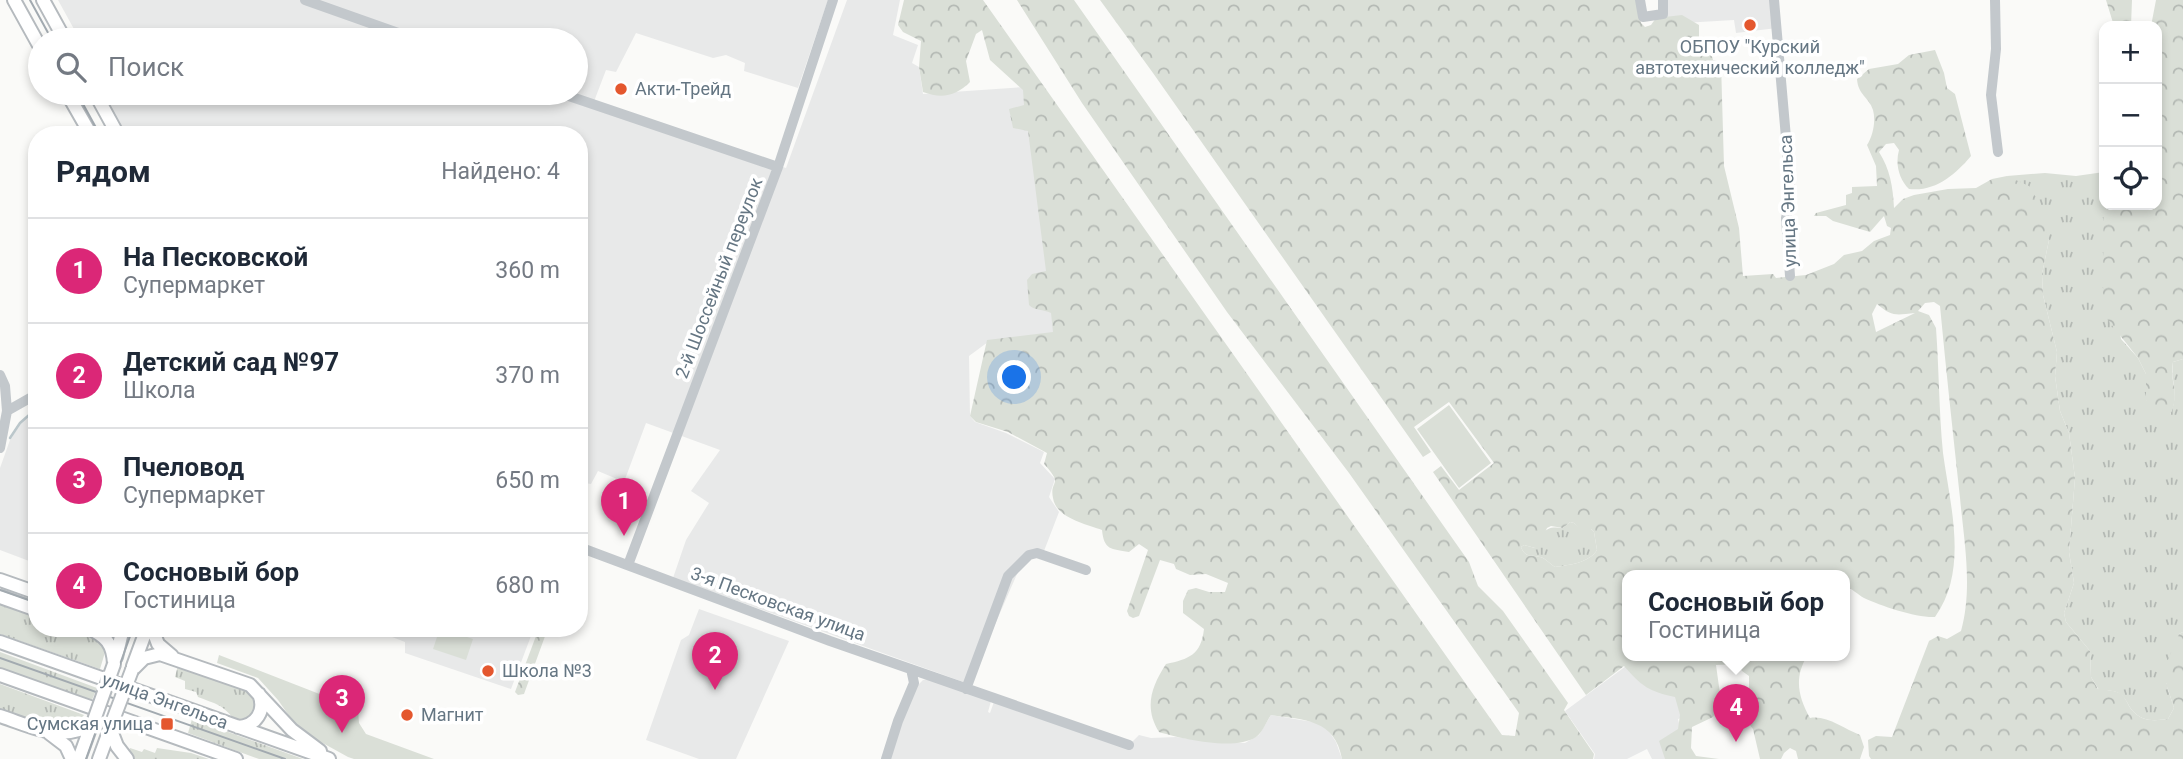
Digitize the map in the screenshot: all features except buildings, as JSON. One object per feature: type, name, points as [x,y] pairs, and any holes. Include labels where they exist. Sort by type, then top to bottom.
[{"type":"main road","points":[[14,0],[29,28]]},
{"type":"main road","points":[[43,0],[58,28]]},
{"type":"main road","points":[[74,105],[86,126]]},
{"type":"main road","points":[[102,105],[113,126]]},
{"type":"main road","points":[[0,580],[28,590]]},
{"type":"main road","points":[[0,597],[28,607]]},
{"type":"main road","points":[[104,637],[111,647],[114,664]]},
{"type":"main road","points":[[79,759],[122,637]]},
{"type":"main road","points":[[99,759],[145,637]]},
{"type":"main road","points":[[154,637],[170,656]]},
{"type":"main road","name":"улица Энгельса","points":[[0,642],[331,759]]},
{"type":"main road","points":[[132,670],[139,661],[149,655],[170,656],[250,685],[292,730],[331,759]]},
{"type":"main road","name":"улица Энгельса","points":[[0,675],[230,757]]},
{"type":"main road","points":[[234,726],[248,725],[258,717],[262,704],[257,691]]},
{"type":"main road","points":[[0,716],[49,733],[78,731],[93,723]]},
{"type":"main road","points":[[110,728],[117,746],[127,759]]},
{"type":"main road","points":[[49,733],[66,746],[72,759]]},
{"type":"street","points":[[305,0],[384,28]]},
{"type":"street","name":"2-й Шоссейный переулок","points":[[628,565],[778,167],[833,0]]},
{"type":"street","points":[[1640,0],[1643,17],[1663,14],[1663,0]]},
{"type":"street","name":"улица Энгельса","points":[[1774,0],[1791,195],[1786,218],[1790,276]]},
{"type":"street","points":[[1995,0],[1996,49],[1991,95],[1998,152]]},
{"type":"street","points":[[588,103],[778,167]]},
{"type":"street","points":[[0,375],[5,386],[7,411],[0,448]]},
{"type":"street","points":[[7,411],[28,399]]},
{"type":"street","name":"3-я Песковская улица","points":[[588,550],[966,689],[1129,745]]},
{"type":"street","points":[[966,689],[1008,576],[1029,555],[1037,553],[1086,570]]},
{"type":"street","points":[[886,759],[914,683],[911,669]]},
{"type":"shaded area","points":[[58,0],[828,0],[798,88],[744,71],[745,63],[726,55],[713,58],[636,33],[616,72],[606,70],[593,104],[786,168],[847,0],[900,0],[893,35],[918,45],[912,63],[919,67],[923,94],[1025,87],[1059,336],[988,342],[969,356],[970,416],[975,422],[1006,433],[1044,452],[1040,463],[1055,479],[1049,497],[1059,512],[1044,551],[1021,565],[969,684],[673,578],[686,540],[709,503],[691,491],[720,450],[646,423],[624,482],[598,471],[591,484],[588,484],[588,126],[113,126],[102,105],[588,105],[588,28],[73,28]]},
{"type":"shaded area","points":[[1665,0],[1774,0],[1777,28],[1736,33],[1734,20],[1666,24]]},
{"type":"shaded area","points":[[28,417],[28,561],[0,550],[0,468],[10,440]]},
{"type":"shaded area","points":[[699,609],[789,641],[736,759],[699,759],[646,740],[681,640],[689,635]]},
{"type":"shaded area","name":"Школа №3","points":[[392,637],[531,637],[511,689],[405,653],[405,642]]},
{"type":"shaded area","points":[[1626,666],[1676,695],[1681,731],[1666,759],[1652,759],[1647,749],[1627,759],[1594,759],[1595,754],[1565,711]]},
{"type":"shaded area","points":[[929,679],[991,701],[990,713],[995,699],[1129,745],[1139,735],[1245,743],[1259,735],[1271,715],[1313,722],[1326,727],[1336,742],[1342,759],[890,759],[917,686],[923,680]]},
{"type":"green space","points":[[904,0],[983,0],[1502,735],[1515,736],[1519,713],[1349,473],[1227,312],[1082,103],[1017,0],[1074,0],[1469,562],[1478,586],[1503,611],[1568,703],[1564,710],[1594,754],[1593,759],[1342,759],[1333,736],[1325,729],[1306,721],[1271,715],[1256,737],[1235,743],[1194,740],[1159,732],[1154,723],[1151,706],[1156,681],[1166,664],[1187,658],[1197,650],[1204,629],[1183,613],[1183,601],[1188,590],[1196,588],[1209,592],[1225,592],[1228,583],[1206,574],[1190,575],[1176,569],[1174,564],[1160,560],[1139,616],[1129,616],[1127,611],[1148,550],[1139,544],[1129,552],[1113,549],[1107,545],[1102,530],[1080,523],[1060,511],[1053,498],[1054,476],[1044,464],[1047,453],[1008,432],[976,422],[970,416],[987,340],[1053,332],[1051,313],[1029,305],[1027,280],[1032,274],[1046,271],[1028,131],[1013,128],[1009,109],[1024,105],[1023,90],[990,60],[982,30],[976,34],[966,61],[970,82],[948,95],[923,92],[919,67],[921,41],[903,32],[898,25]]},
{"type":"green space","points":[[1100,0],[1637,0],[1641,23],[1645,27],[1651,25],[1656,18],[1682,15],[1699,25],[1699,38],[1709,44],[1713,60],[1721,63],[1724,166],[1739,228],[1743,276],[1773,274],[1776,278],[1806,275],[1834,264],[1844,255],[1862,251],[1874,241],[1890,235],[1891,228],[1887,226],[1884,216],[1870,232],[1833,221],[1826,216],[1814,216],[1816,213],[1846,205],[1846,195],[1852,193],[1852,187],[1877,186],[1876,166],[1867,145],[1871,137],[1874,114],[1859,89],[1857,79],[1869,69],[1898,64],[1909,55],[1935,50],[1947,88],[1955,94],[1971,156],[1944,181],[1927,188],[1909,189],[1899,171],[1899,150],[1894,143],[1886,144],[1879,152],[1890,178],[1894,208],[1903,199],[1914,195],[1948,189],[1976,188],[1992,179],[2007,176],[2029,186],[2037,199],[2049,240],[2042,274],[2043,295],[2057,352],[2055,376],[2060,411],[2069,433],[2075,478],[2069,552],[2074,583],[2064,613],[2066,622],[2090,651],[2091,677],[2098,689],[2119,693],[2135,713],[2153,720],[2168,719],[2174,708],[2166,683],[2165,667],[2179,634],[2183,632],[2183,759],[1871,759],[1869,756],[1868,740],[1876,736],[1892,737],[1929,641],[1938,636],[1947,639],[1961,631],[1965,615],[1965,548],[1940,306],[1934,302],[1925,303],[1918,311],[1929,315],[1936,328],[1943,453],[1954,537],[1952,579],[1935,617],[1899,611],[1864,598],[1850,589],[1850,570],[1622,570],[1622,661],[1804,661],[1800,672],[1799,687],[1810,718],[1829,720],[1860,735],[1864,747],[1860,759],[1798,759],[1796,751],[1790,748],[1781,759],[1760,759],[1753,729],[1749,724],[1749,676],[1738,664],[1716,665],[1721,701],[1713,717],[1692,727],[1691,748],[1696,756],[1719,759],[1665,759],[1659,741],[1678,729],[1680,715],[1675,697],[1646,687],[1624,666],[1586,695],[1433,472],[1441,466],[1459,490],[1494,463],[1449,402],[1414,427],[1431,452],[1423,457]],"holes":[[[1877,304],[1894,314],[1915,313],[1876,332],[1872,314]],[[1570,522],[1579,529],[1591,529],[1594,532],[1597,550],[1578,563],[1555,567],[1542,558],[1526,554],[1521,547],[1539,547],[1547,528],[1563,528]]]},
{"type":"green space","points":[[2106,0],[2132,0],[2131,21],[2112,21]]},
{"type":"green space","points":[[2156,0],[2183,0],[2183,359],[2173,362],[2175,400],[2170,415],[2161,417],[2151,414],[2146,400],[2146,374],[2138,358],[2107,319],[2103,304],[2103,210],[2162,210],[2162,21],[2152,21]]},
{"type":"green space","points":[[2045,173],[2076,176],[2099,173],[2099,210],[2104,210],[2121,339],[2138,358],[2146,374],[2146,400],[2170,415],[2175,394],[2173,362],[2183,359],[2183,632],[2179,634],[2166,683],[2174,708],[2168,719],[2163,720],[2144,718],[2131,709],[2119,693],[2099,690],[2091,677],[2090,651],[2066,622],[2064,613],[2074,583],[2069,552],[2075,478],[2069,433],[2060,411],[2055,376],[2057,352],[2043,295],[2042,274],[2049,240],[2007,176]]},
{"type":"green space","points":[[1449,405],[1491,463],[1459,488],[1417,429]]},
{"type":"green space","points":[[1570,522],[1594,532],[1597,550],[1589,558],[1555,567],[1542,558],[1526,554],[1521,547],[1524,545],[1535,548],[1548,529],[1563,528]]},
{"type":"green space","points":[[0,602],[28,612],[28,637],[94,637],[106,649],[100,669],[0,634]]},
{"type":"green space","points":[[437,637],[473,639],[466,660],[433,649]]},
{"type":"green space","points":[[536,637],[545,637],[524,694],[518,695],[515,692]]},
{"type":"green space","points":[[0,652],[97,688],[92,700],[0,668]]},
{"type":"green space","points":[[219,655],[358,709],[359,723],[366,734],[434,759],[348,757],[310,736],[292,720],[258,678],[217,663]]},
{"type":"green space","points":[[178,665],[251,693],[256,704],[253,715],[246,719],[234,719],[220,706],[198,697],[196,692],[185,689],[185,681],[175,677]]},
{"type":"green space","points":[[0,684],[84,715],[67,727],[32,722],[0,709]]},
{"type":"green space","points":[[192,719],[303,759],[259,759],[188,733]]},
{"type":"green space","points":[[130,748],[155,753],[157,748],[191,753],[209,759],[133,759],[128,754]]},
{"type":"waterway","points":[[10,438],[28,416]]},
{"type":"tram line","points":[[30,0],[45,28]]},
{"type":"tram line","points":[[84,105],[95,126]]},
{"type":"tram line","points":[[0,590],[28,600]]},
{"type":"tram line","points":[[86,759],[130,637]]},
{"type":"tram line","points":[[0,658],[285,759]]},
{"type":"place","name":"ОБПОУ \"Курский автотехнический колледж\"","points":[[1750,25]]},
{"type":"place","name":"Акти-Трейд","points":[[621,89]]},
{"type":"place","name":"На Песковской","points":[[624,536]]},
{"type":"place","name":"Школа №3","points":[[488,671]]},
{"type":"place","name":"Детский сад №97","points":[[715,690]]},
{"type":"place","name":"Магнит","points":[[407,715]]},
{"type":"place","name":"Сумская улица","points":[[167,724]]},
{"type":"place","name":"Пчеловод","points":[[342,733]]},
{"type":"place","name":"Сосновый бор","points":[[1736,742]]}]
